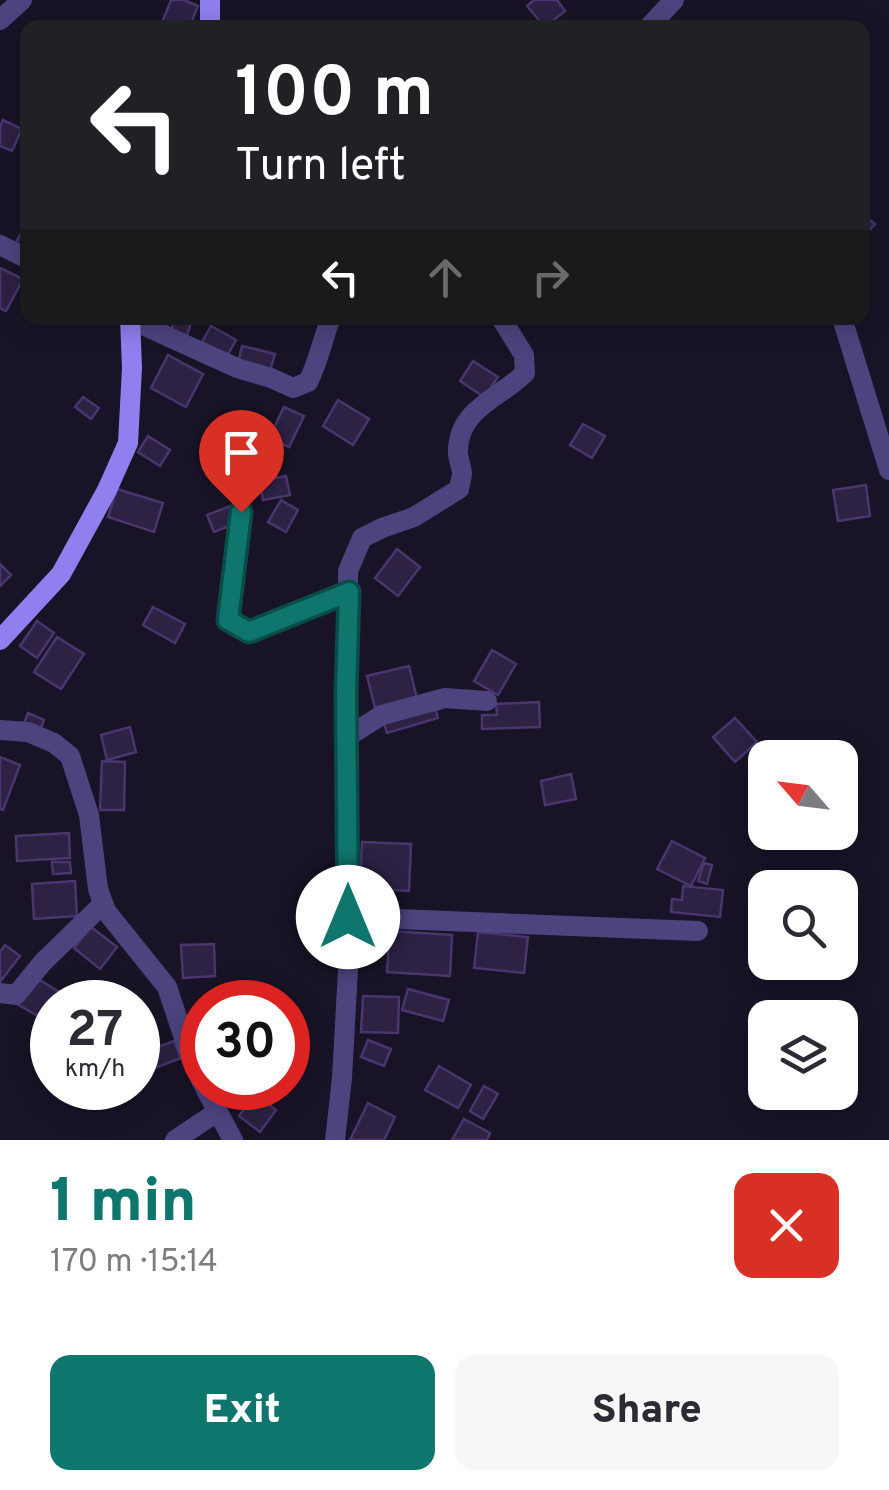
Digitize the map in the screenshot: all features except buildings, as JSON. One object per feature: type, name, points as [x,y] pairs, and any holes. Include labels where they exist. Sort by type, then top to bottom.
[{"type":"main road","points":[[0,640],[62,574],[128,443],[132,368],[129,325]]},
{"type":"street","points":[[0,20],[22,0]]},
{"type":"street","points":[[655,20],[674,0]]},
{"type":"street","points":[[144,325],[238,368],[293,388],[308,382],[319,362],[328,325]]},
{"type":"street","points":[[335,1140],[348,969],[348,571],[362,538],[414,517],[460,489],[460,431],[476,408],[511,387],[525,373],[524,355],[506,325]]},
{"type":"street","points":[[844,325],[887,456]]},
{"type":"street","points":[[241,512],[228,620],[249,632],[349,592]]},
{"type":"street","points":[[347,737],[382,716],[445,698],[487,701]]},
{"type":"street","points":[[0,730],[28,732],[54,742],[70,756],[89,815],[103,904],[166,987],[180,1027]]},
{"type":"street","points":[[0,993],[16,994],[103,904]]},
{"type":"street","points":[[348,917],[698,931]]},
{"type":"street","points":[[176,1140],[218,1112],[233,1140]]},
{"type":"route","points":[[241,512],[228,620],[249,632],[349,592],[348,917]]}]
